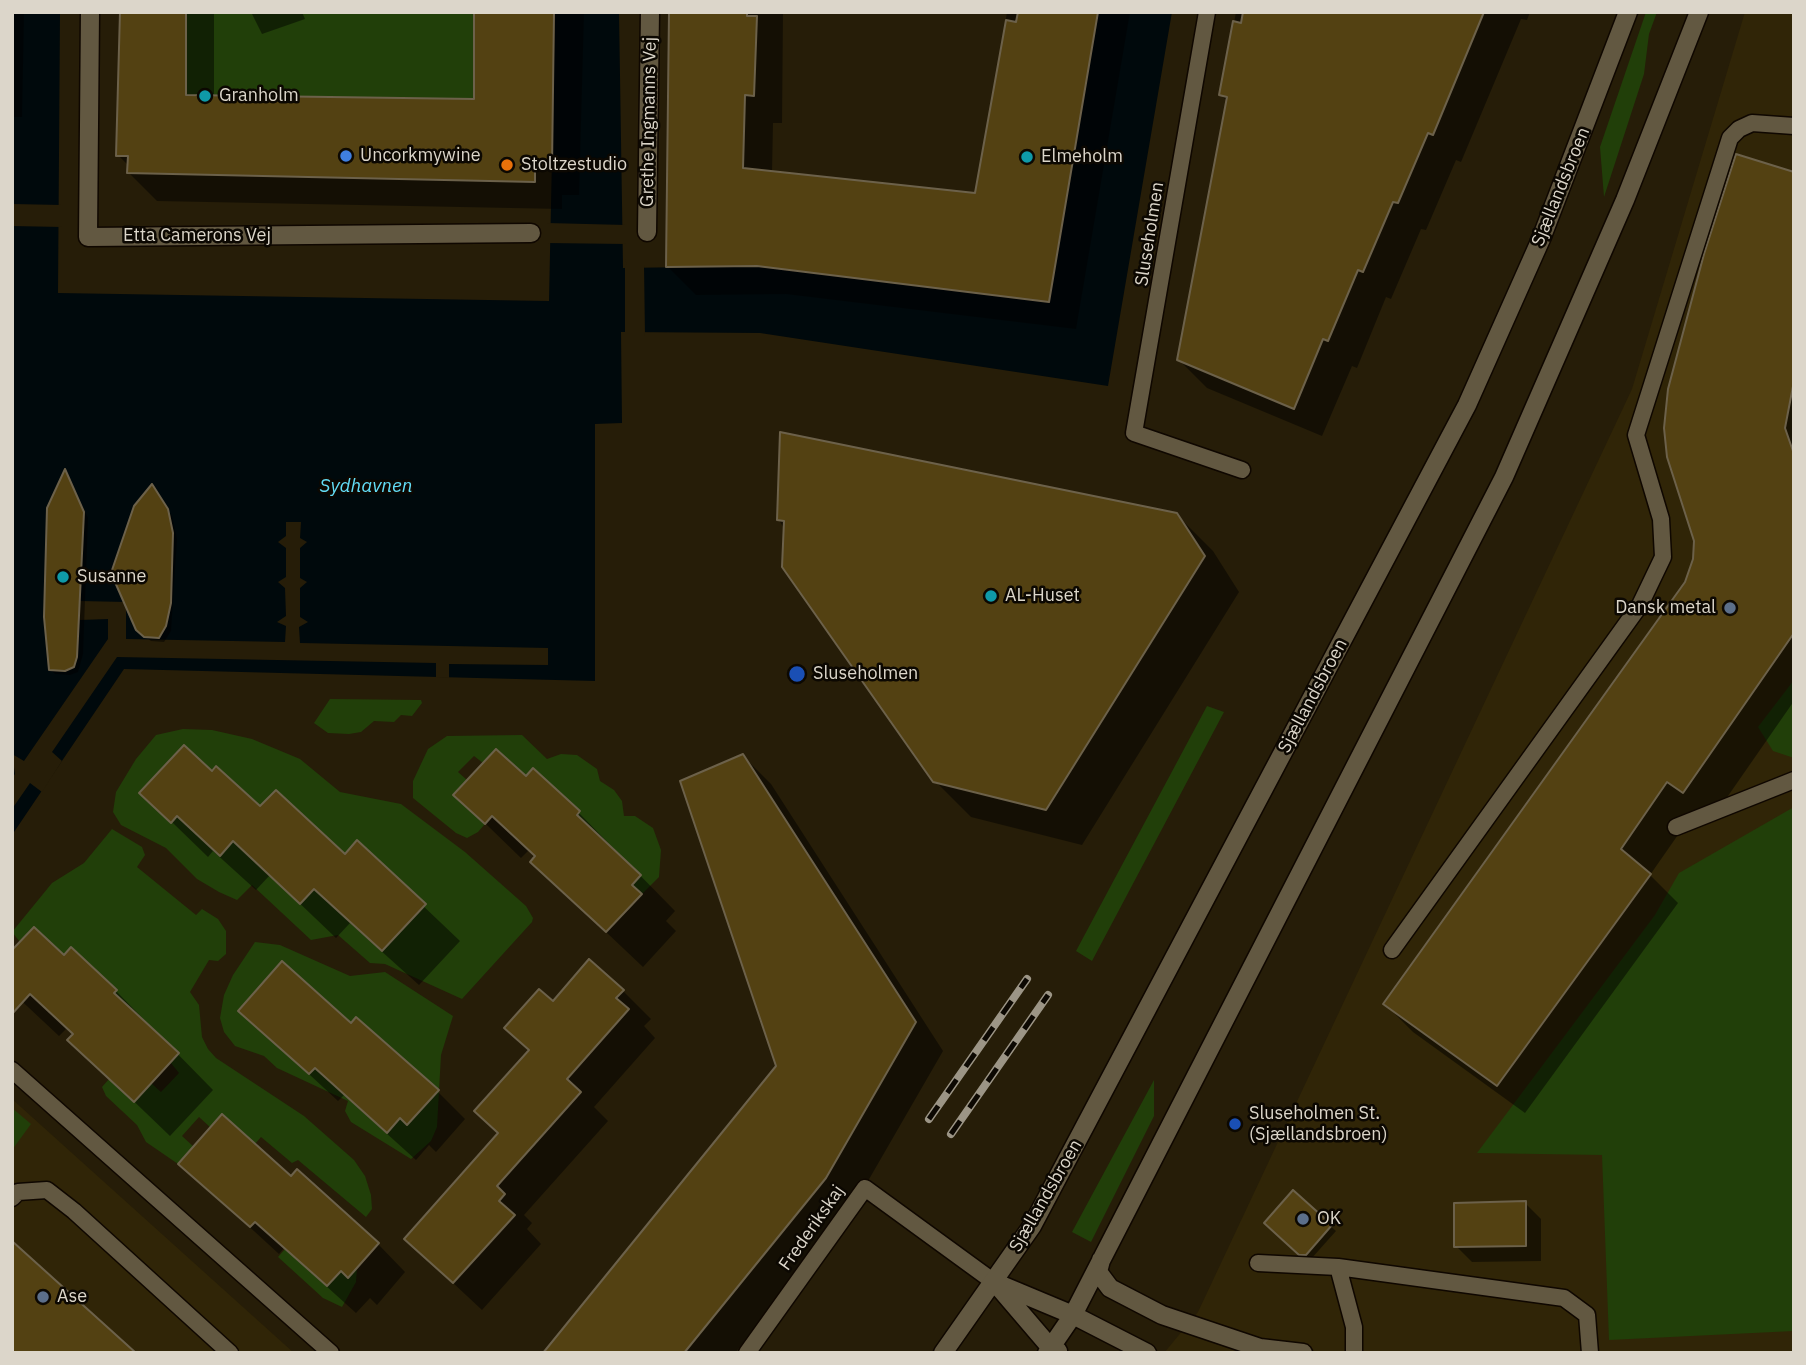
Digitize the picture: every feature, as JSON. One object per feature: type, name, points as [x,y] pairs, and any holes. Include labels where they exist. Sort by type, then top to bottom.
[{"type":"street","name":"Etta Camerons Vej","points":[[90,12],[88,237],[530,233]]},
{"type":"street","name":"Grethe Ingmanns Vej","points":[[647,232],[650,12]]},
{"type":"street","name":"Sjællandsbroen","points":[[943,1353],[1038,1214],[1467,405],[1541,240],[1628,12]]},
{"type":"street","points":[[994,1282],[1052,1351],[1504,477],[1625,200],[1699,12]]},
{"type":"street","points":[[1101,1260],[1098,1272],[1110,1288],[1162,1315],[1260,1348],[1303,1353]]},
{"type":"street","points":[[994,1282],[1073,1314],[1146,1353]]},
{"type":"lane","name":"Sluseholmen","points":[[1207,12],[1134,433],[1242,470]]},
{"type":"lane","points":[[1392,950],[1640,605],[1663,557],[1661,519],[1636,435],[1730,138],[1739,128],[1752,123],[1794,126]]},
{"type":"lane","points":[[1676,827],[1794,780]]},
{"type":"lane","points":[[12,1070],[331,1353]]},
{"type":"lane","name":"Frederikskaj","points":[[747,1353],[865,1188],[994,1282]]},
{"type":"lane","points":[[12,1198],[18,1192],[47,1190],[74,1211],[230,1353]]},
{"type":"lane","points":[[1258,1263],[1338,1267],[1564,1298],[1587,1315],[1590,1353]]},
{"type":"lane","points":[[1338,1267],[1354,1327],[1354,1353]]},
{"type":"shaded area","points":[[1745,12],[1794,12],[1794,1353],[1164,1353],[1198,1312],[1632,389]]},
{"type":"shaded area","points":[[12,1099],[294,1353],[12,1353]]},
{"type":"green space","points":[[186,12],[474,12],[474,99],[186,95]]},
{"type":"green space","points":[[1646,12],[1657,12],[1649,34],[1644,74],[1604,197],[1600,147]]},
{"type":"green space","points":[[1794,680],[1794,758],[1773,751],[1758,727]]},
{"type":"green space","points":[[330,699],[421,700],[422,703],[412,716],[401,715],[394,722],[374,721],[361,732],[349,734],[328,733],[314,723]]},
{"type":"green space","points":[[1207,706],[1224,712],[1092,961],[1076,951]]},
{"type":"green space","points":[[183,729],[212,730],[252,739],[300,759],[340,792],[401,804],[465,852],[526,906],[533,918],[532,922],[462,999],[385,964],[370,963],[338,935],[311,940],[252,885],[237,900],[219,892],[197,879],[166,848],[121,825],[113,812],[116,792],[136,759],[156,735]]},
{"type":"green space","points":[[522,735],[547,759],[561,754],[577,755],[597,769],[600,781],[614,790],[622,801],[624,816],[635,816],[653,828],[661,850],[659,877],[642,894],[632,885],[641,875],[577,815],[579,811],[526,776],[496,749],[483,763],[474,756],[458,772],[467,780],[454,795],[485,824],[478,832],[467,838],[456,833],[413,798],[413,781],[428,749],[447,736]]},
{"type":"green space","points":[[1794,807],[1794,1331],[1609,1340],[1602,1155],[1477,1153],[1655,915],[1679,873]]},
{"type":"green space","points":[[112,829],[142,847],[145,855],[137,867],[196,915],[202,909],[218,919],[226,931],[226,954],[218,961],[209,960],[190,992],[199,1005],[202,1037],[208,1049],[216,1058],[304,1116],[354,1160],[365,1176],[371,1195],[372,1209],[366,1217],[298,1160],[292,1163],[261,1137],[255,1144],[211,1128],[199,1117],[182,1136],[194,1147],[178,1164],[146,1142],[137,1125],[106,1096],[102,1087],[109,1079],[134,1101],[151,1083],[161,1092],[179,1073],[114,993],[117,989],[71,947],[64,955],[34,927],[20,942],[12,932],[52,883],[84,863]]},
{"type":"green space","points":[[255,942],[280,945],[350,976],[385,972],[453,1016],[441,1055],[437,1127],[431,1141],[411,1159],[351,1122],[345,1111],[348,1101],[277,1068],[264,1056],[235,1046],[224,1032],[220,1018],[224,995],[233,975]]},
{"type":"green space","points":[[1154,1080],[1154,1116],[1091,1242],[1072,1232]]},
{"type":"green space","points":[[12,1108],[31,1124],[12,1150]]},
{"type":"green space","points":[[285,1249],[327,1286],[341,1271],[348,1278],[357,1268],[356,1282],[342,1307],[323,1298],[278,1257]]},
{"type":"water","name":"Sydhavnen","points":[[12,12],[60,12],[58,293],[549,301],[555,12],[619,12],[623,268],[757,266],[1048,302],[1098,12],[1172,12],[1108,386],[760,333],[621,332],[622,423],[595,424],[595,681],[124,669],[12,835]]},
{"type":"pier","points":[[12,204],[62,205],[62,227],[12,226]]},
{"type":"pier","points":[[547,223],[626,225],[626,244],[547,243]]},
{"type":"pier","points":[[625,259],[627,265],[644,265],[645,336],[625,336]]},
{"type":"pier","points":[[286,522],[301,522],[300,538],[307,542],[300,548],[300,578],[307,582],[300,588],[300,617],[308,622],[299,627],[300,643],[548,648],[548,665],[449,664],[449,678],[436,677],[436,663],[117,657],[52,752],[62,761],[42,792],[30,783],[12,809],[12,778],[15,774],[12,754],[24,761],[108,639],[108,619],[80,620],[80,601],[126,602],[126,639],[285,642],[286,626],[277,622],[286,616],[285,588],[278,582],[286,577],[286,548],[278,542],[286,536]]},
{"type":"building","name":"Granholm","points":[[120,12],[186,12],[186,95],[474,99],[474,12],[554,12],[552,167],[535,167],[535,182],[127,173],[128,156],[116,156]]},
{"type":"building","name":"Elmeholm","points":[[669,12],[747,12],[747,16],[757,16],[754,96],[745,95],[743,168],[975,193],[1006,20],[1016,22],[1018,12],[1098,12],[1049,302],[757,266],[666,267]]},
{"type":"building","points":[[1243,12],[1484,12],[1433,135],[1428,133],[1398,203],[1393,202],[1363,272],[1358,270],[1328,341],[1323,339],[1294,409],[1177,360],[1227,97],[1219,95],[1233,21],[1241,23]]},
{"type":"building","name":"Dansk metal","points":[[1736,154],[1794,172],[1794,381],[1785,428],[1794,454],[1794,633],[1683,793],[1667,782],[1621,849],[1651,874],[1497,1086],[1383,1004],[1685,582],[1693,559],[1694,541],[1667,457],[1664,428],[1668,389],[1704,254]]},
{"type":"building","name":"AL-Huset","points":[[780,432],[1177,513],[1205,556],[1046,810],[933,782],[782,567],[784,521],[777,520]]},
{"type":"building","name":"Susanne","points":[[65,469],[84,512],[77,657],[74,667],[65,671],[49,670],[44,617],[47,508]]},
{"type":"building","points":[[152,484],[168,509],[173,533],[171,603],[166,626],[159,638],[144,637],[136,630],[111,573],[134,506]]},
{"type":"building","points":[[184,745],[212,771],[216,766],[260,806],[276,790],[345,854],[357,840],[426,904],[382,951],[314,889],[300,904],[233,841],[220,856],[177,816],[171,823],[139,793]]},
{"type":"building","points":[[496,749],[526,776],[533,768],[580,811],[577,815],[641,875],[632,885],[642,894],[606,932],[530,862],[535,856],[492,816],[485,824],[453,795]]},
{"type":"building","points":[[743,754],[916,1022],[826,1178],[684,1353],[543,1353],[776,1066],[680,781]]},
{"type":"building","points":[[34,927],[64,955],[71,947],[117,990],[114,993],[179,1053],[134,1102],[67,1040],[73,1034],[30,994],[12,1014],[12,950]]},
{"type":"building","points":[[589,959],[624,990],[616,998],[629,1009],[567,1079],[581,1092],[497,1186],[505,1194],[499,1201],[515,1215],[453,1283],[404,1239],[498,1133],[474,1111],[529,1050],[504,1028],[539,989],[553,1001]]},
{"type":"building","points":[[282,961],[351,1023],[356,1017],[439,1090],[407,1125],[400,1118],[387,1133],[315,1068],[309,1074],[238,1011]]},
{"type":"building","points":[[222,1114],[291,1176],[297,1169],[379,1243],[348,1278],[341,1271],[327,1286],[255,1222],[250,1227],[178,1164]]},
{"type":"building","points":[[1293,1190],[1332,1225],[1306,1255],[1299,1255],[1264,1223]]},
{"type":"building","points":[[1526,1201],[1526,1246],[1454,1247],[1454,1203]]},
{"type":"building","name":"Ase","points":[[12,1241],[136,1353],[12,1353]]},
{"type":"railway","points":[[929,1119],[1027,979]]},
{"type":"railway","points":[[951,1134],[1048,995]]},
{"type":"place","name":"Granholm","points":[[205,96]]},
{"type":"place","name":"Uncorkmywine","points":[[346,156]]},
{"type":"place","name":"Elmeholm","points":[[1027,157]]},
{"type":"place","name":"Stoltzestudio","points":[[507,165]]},
{"type":"place","name":"Susanne","points":[[63,577]]},
{"type":"place","name":"AL-Huset","points":[[991,596]]},
{"type":"place","name":"Dansk metal","points":[[1730,608]]},
{"type":"place","name":"Sluseholmen","points":[[797,674]]},
{"type":"place","name":"Sluseholmen St. (Sjællandsbroen)","points":[[1235,1124]]},
{"type":"place","name":"OK","points":[[1303,1219]]},
{"type":"place","name":"Ase","points":[[43,1297]]}]
